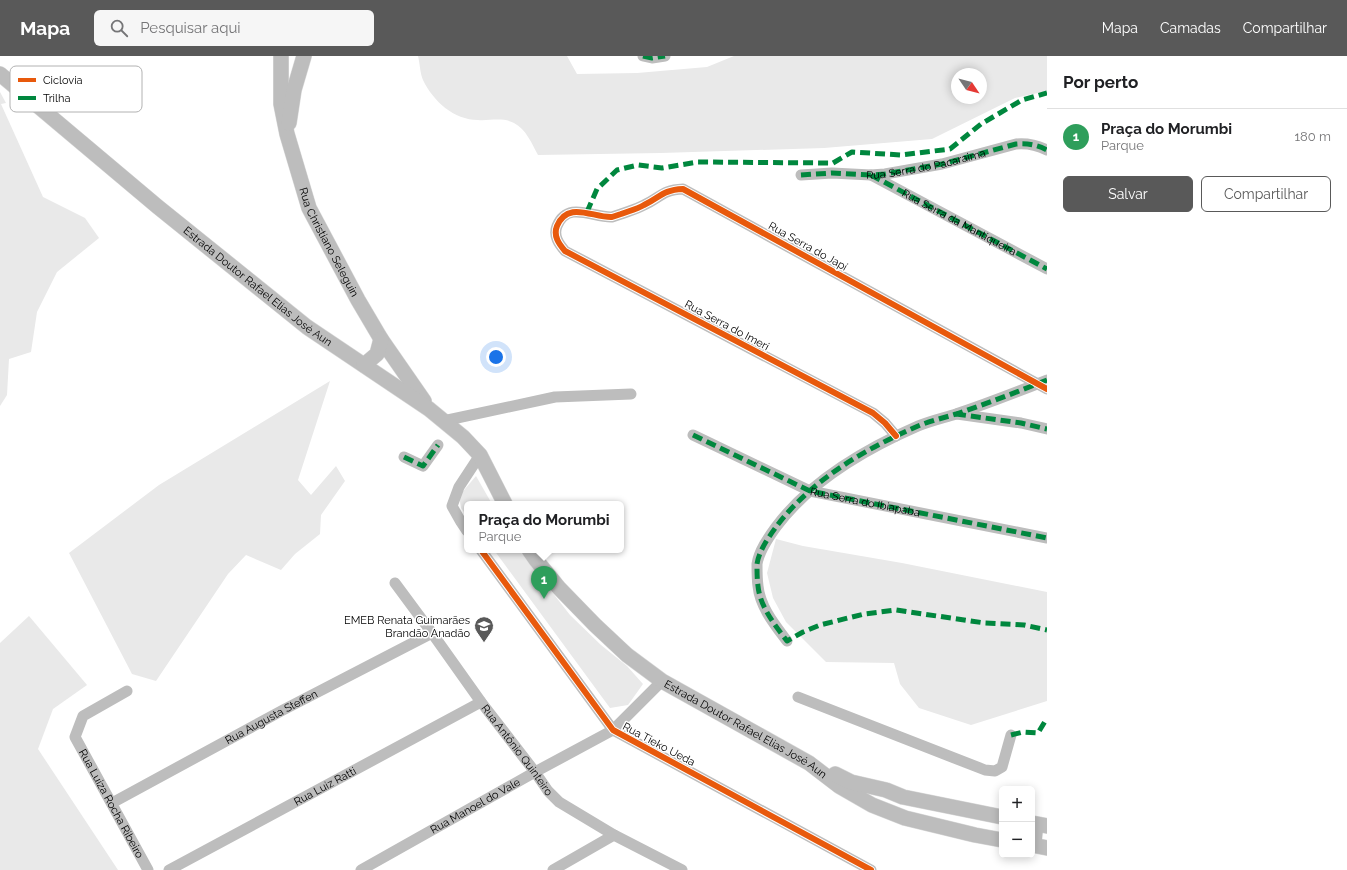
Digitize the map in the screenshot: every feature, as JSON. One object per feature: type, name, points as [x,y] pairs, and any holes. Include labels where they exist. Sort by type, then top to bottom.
[{"type":"main road","name":"Rua Christiano Seleguin","points":[[281,56],[281,104],[287,134],[309,208],[358,300],[381,339],[429,409]]},
{"type":"main road","points":[[287,134],[294,90],[304,56]]},
{"type":"main road","name":"Estrada Doutor Rafael Elias José Aun","points":[[0,74],[10,82]]},
{"type":"main road","name":"Estrada Doutor Rafael Elias José Aun","points":[[45,112],[158,207],[307,327],[429,409],[463,437],[480,455],[503,501]]},
{"type":"main road","points":[[364,365],[377,354],[381,339]]},
{"type":"main road","name":"Estrada Doutor Rafael Elias José Aun","points":[[531,553],[559,588],[595,625],[627,655],[662,681],[810,763],[839,786],[872,805],[905,818],[999,839]]},
{"type":"main road","points":[[810,763],[851,782],[886,790],[903,797],[999,815]]},
{"type":"street","points":[[643,56],[652,58],[665,56]]},
{"type":"street","name":"Rua Serra do Pacaraima","points":[[801,175],[832,173],[871,175],[885,174],[942,164],[1016,144],[1029,143],[1047,150]]},
{"type":"street","name":"Rua Serra da Mantiqueira","points":[[871,175],[1047,269]]},
{"type":"street","name":"Rua Serra do Japí","points":[[556,229],[561,219],[568,214],[587,212],[612,217],[645,205],[660,194],[671,190],[683,189],[1042,382],[1047,389]]},
{"type":"street","name":"Rua Serra do Imeri","points":[[556,229],[557,242],[566,251],[872,413],[896,436]]},
{"type":"street","points":[[787,641],[775,625],[764,606],[758,586],[757,564],[766,540],[786,513],[810,491],[846,463],[896,436],[920,425],[956,414],[1042,382]]},
{"type":"street","points":[[443,421],[555,397],[631,394]]},
{"type":"street","points":[[956,414],[1021,423],[1047,429]]},
{"type":"street","name":"Rua Serra do Ibiapaba","points":[[693,435],[810,491],[1047,538]]},
{"type":"street","points":[[404,457],[423,466],[438,445]]},
{"type":"street","points":[[464,527],[452,506],[459,487],[480,455]]},
{"type":"street","name":"Rua Tieko Ueda","points":[[483,553],[613,730],[871,870]]},
{"type":"street","name":"Rua Antônio Quinteiro","points":[[395,583],[481,702],[548,791],[559,802],[614,835],[682,870]]},
{"type":"street","name":"Rua Augusta Steffen","points":[[112,803],[283,710],[432,633]]},
{"type":"street","name":"Rua Manoel do Vale","points":[[362,870],[535,772],[613,730],[662,681]]},
{"type":"street","name":"Rua Luiza Rocha Ribeiro","points":[[127,691],[83,716],[75,737],[148,870]]},
{"type":"street","points":[[798,697],[893,736],[985,770],[995,771],[1002,767],[1011,735]]},
{"type":"street","name":"Rua Luiz Ratti","points":[[169,870],[481,702]]},
{"type":"street","points":[[1038,846],[1039,824]]},
{"type":"street","points":[[553,870],[614,835]]},
{"type":"shaded area","points":[[418,56],[567,56],[577,74],[637,73],[707,67],[734,56],[1047,56],[1047,91],[1015,98],[932,139],[824,148],[661,153],[538,155],[522,129],[514,123],[505,120],[469,119],[461,117],[445,108],[427,88],[421,74]]},
{"type":"shaded area","points":[[0,92],[6,103],[1,104],[43,197],[85,218],[99,238],[57,272],[37,312],[31,352],[9,359],[7,395],[0,406]]},
{"type":"shaded area","points":[[330,381],[298,480],[311,495],[336,466],[345,481],[321,515],[320,534],[295,554],[281,570],[246,555],[228,574],[156,681],[132,674],[69,553],[159,485]]},
{"type":"shaded area","points":[[476,476],[490,501],[464,501],[464,512],[461,508],[459,496]]},
{"type":"shaded area","points":[[776,539],[803,546],[902,563],[1047,592],[1047,701],[971,725],[919,708],[900,684],[894,663],[826,662],[786,622],[773,598],[767,573]]},
{"type":"shaded area","points":[[496,553],[521,553],[570,615],[601,645],[627,666],[643,684],[628,705],[610,708]]},
{"type":"shaded area","points":[[29,616],[87,685],[53,709],[38,749],[118,870],[0,870],[0,643]]},
{"type":"marked path","points":[[643,56],[652,58],[665,56]]},
{"type":"marked path","points":[[587,212],[597,189],[617,170],[638,165],[662,168],[698,162],[833,163],[852,152],[901,155],[950,149],[981,124],[1022,100],[1047,93]]},
{"type":"marked path","points":[[801,175],[832,173],[871,175],[885,174],[942,164],[1016,144],[1032,145],[1047,150]]},
{"type":"marked path","points":[[871,175],[1047,269]]},
{"type":"marked path","points":[[1047,380],[979,406],[918,426],[878,445],[840,468],[822,480],[790,510],[767,540],[757,564],[759,594],[769,615],[787,641],[820,625],[864,614],[896,610],[985,623],[1024,625],[1047,630]]},
{"type":"marked path","points":[[956,414],[1021,423],[1047,429]]},
{"type":"marked path","points":[[693,435],[810,491],[1047,538]]},
{"type":"marked path","points":[[404,457],[423,466],[438,445]]},
{"type":"marked path","points":[[1011,735],[1023,732],[1038,733],[1047,718]]},
{"type":"cycle path","points":[[896,436],[885,423],[873,413],[565,251],[556,236],[557,226],[562,218],[574,212],[612,217],[639,208],[666,192],[683,189],[1047,389]]},
{"type":"cycle path","points":[[483,553],[613,730],[871,870]]},
{"type":"place","name":"Praça do Morumbi","points":[[544,599]]},
{"type":"place","name":"EMEB Renata Guimarães Brandão Anadão","points":[[484,643]]}]
